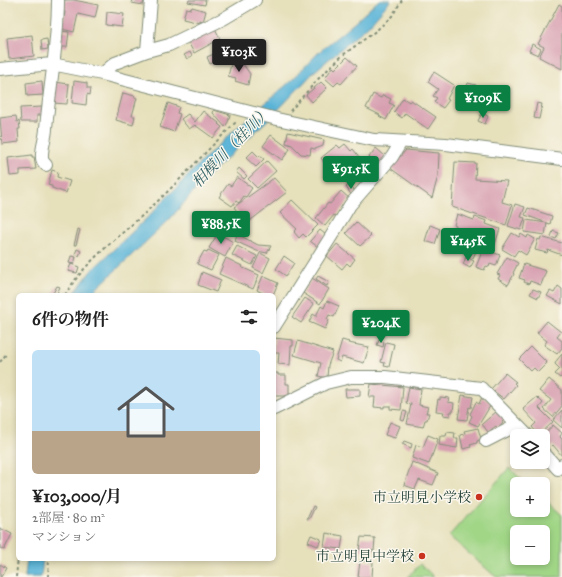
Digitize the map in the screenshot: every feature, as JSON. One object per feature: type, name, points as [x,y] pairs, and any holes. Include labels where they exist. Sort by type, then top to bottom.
[{"type":"street","points":[[46,165],[42,160],[42,152],[46,137],[52,64],[58,25],[58,0]]},
{"type":"street","points":[[147,51],[151,0]]},
{"type":"street","points":[[223,19],[239,0]]},
{"type":"street","points":[[102,74],[115,63],[169,44],[223,19],[254,0]]},
{"type":"street","points":[[0,69],[52,64],[102,74],[280,120],[374,140],[446,144],[562,159]]},
{"type":"street","points":[[276,324],[350,205],[392,157],[400,142]]},
{"type":"street","points":[[276,408],[326,383],[351,377],[385,377],[481,388],[522,429]]},
{"type":"street","points":[[486,441],[518,425]]},
{"type":"street","points":[[550,460],[558,469],[562,464]]},
{"type":"path","points":[[280,120],[320,77],[392,16],[402,0]]},
{"type":"path","points":[[67,293],[76,279],[102,251],[147,212],[235,123],[242,110]]},
{"type":"path","points":[[0,362],[7,353]]},
{"type":"path","points":[[16,577],[18,561]]},
{"type":"path","points":[[48,577],[49,561]]},
{"type":"green space","points":[[509,468],[519,477],[510,477],[510,517],[550,517],[550,504],[562,515],[562,577],[496,577],[449,536]]},
{"type":"green space","points":[[420,564],[434,577],[408,577]]},
{"type":"water","name":"相模川（桂川）","points":[[379,0],[391,0],[369,25],[315,71],[276,112],[206,178],[169,220],[94,293],[74,293],[91,271],[148,217],[203,160],[292,80],[320,51]]},
{"type":"water","points":[[27,561],[43,561],[41,577],[25,577]]},
{"type":"building","points":[[65,0],[74,0],[98,5],[95,18],[78,14],[74,32],[62,29],[65,12],[62,11]]},
{"type":"building","points":[[133,0],[144,0],[143,5],[132,3]]},
{"type":"building","points":[[189,0],[206,0],[205,5],[188,2]]},
{"type":"building","points":[[559,4],[562,6],[562,69],[539,57],[544,47],[538,44]]},
{"type":"building","points":[[192,7],[206,11],[203,22],[200,21],[200,23],[183,19],[186,8],[191,9]]},
{"type":"building","points":[[107,12],[124,14],[122,27],[106,25]]},
{"type":"building","points":[[215,28],[220,39],[194,53],[188,42]]},
{"type":"building","points":[[61,31],[69,32],[67,47],[59,47]]},
{"type":"building","points":[[32,35],[34,56],[9,59],[7,38]]},
{"type":"building","points":[[47,39],[48,49],[42,50],[41,40]]},
{"type":"building","points":[[220,43],[232,54],[229,57],[218,46]]},
{"type":"building","points":[[532,44],[541,49],[538,55],[529,51]]},
{"type":"building","points":[[190,52],[192,56],[187,59],[184,55]]},
{"type":"building","points":[[216,53],[220,60],[210,64],[207,57]]},
{"type":"building","points":[[347,57],[357,66],[341,84],[338,82],[334,86],[325,78],[333,67],[335,69]]},
{"type":"building","points":[[240,60],[250,74],[248,85],[235,81],[236,78],[228,76],[232,61],[239,63]]},
{"type":"building","points":[[434,72],[454,85],[447,99],[449,100],[443,108],[434,102],[437,98],[433,96],[438,89],[428,82]]},
{"type":"building","points":[[42,81],[43,95],[27,96],[26,83]]},
{"type":"building","points":[[74,81],[87,83],[87,88],[91,88],[90,95],[87,94],[86,105],[72,103]]},
{"type":"building","points":[[55,82],[69,84],[67,104],[53,103]]},
{"type":"building","points":[[321,82],[327,88],[312,102],[306,95]]},
{"type":"building","points":[[468,83],[476,85],[475,87],[493,92],[489,106],[484,104],[484,107],[465,102],[464,105],[455,103],[461,89],[466,90]]},
{"type":"building","points":[[123,93],[135,96],[134,97],[137,98],[132,116],[135,116],[133,125],[116,120]]},
{"type":"building","points":[[373,94],[381,98],[383,95],[391,99],[389,103],[394,105],[386,120],[379,116],[380,115],[366,108]]},
{"type":"building","points":[[403,98],[409,102],[411,100],[436,117],[428,129],[405,113],[402,118],[394,112]]},
{"type":"building","points":[[168,103],[179,107],[177,113],[180,114],[174,132],[160,127]]},
{"type":"building","points":[[537,103],[542,104],[539,119],[534,118]]},
{"type":"building","points":[[42,107],[43,115],[37,115],[37,122],[21,122],[20,108]]},
{"type":"building","points":[[214,110],[230,115],[225,127],[213,113]]},
{"type":"building","points":[[203,111],[222,127],[213,138],[195,125],[189,129],[181,119],[188,114],[195,122]]},
{"type":"building","points":[[482,113],[488,116],[485,124],[478,121]]},
{"type":"building","points":[[16,116],[17,122],[19,121],[20,129],[18,129],[19,142],[2,144],[0,118]]},
{"type":"building","points":[[288,132],[324,140],[323,146],[315,149],[311,148],[310,155],[301,154],[292,145],[286,143]]},
{"type":"building","points":[[271,135],[290,149],[282,160],[263,146]]},
{"type":"building","points":[[345,144],[351,151],[353,149],[368,168],[352,180],[345,171],[341,174],[335,167],[331,170],[321,158],[337,145],[340,148]]},
{"type":"building","points":[[376,148],[386,157],[376,169],[367,161]]},
{"type":"building","points":[[406,150],[439,153],[438,176],[432,198],[390,168]]},
{"type":"building","points":[[253,151],[259,157],[260,156],[264,159],[256,167],[246,158]]},
{"type":"building","points":[[32,155],[32,157],[34,157],[36,169],[20,170],[20,175],[10,176],[8,158]]},
{"type":"building","points":[[267,161],[276,171],[257,188],[248,179]]},
{"type":"building","points":[[455,162],[476,163],[475,179],[507,181],[502,202],[512,205],[506,225],[452,207]]},
{"type":"building","points":[[239,168],[247,176],[244,179],[236,172]]},
{"type":"building","points":[[52,170],[58,172],[57,177],[70,181],[66,193],[48,185]]},
{"type":"building","points":[[237,177],[252,188],[246,197],[244,196],[239,203],[236,201],[232,206],[219,197],[228,184],[231,186]]},
{"type":"building","points":[[274,178],[287,192],[246,224],[234,207]]},
{"type":"building","points":[[350,184],[356,193],[352,196],[346,187]]},
{"type":"building","points":[[341,191],[350,199],[336,216],[334,215],[325,226],[316,218],[328,203],[330,204]]},
{"type":"building","points":[[292,200],[318,225],[306,237],[303,234],[299,238],[294,232],[297,229],[280,213]]},
{"type":"building","points":[[515,204],[525,207],[521,217],[525,218],[521,230],[508,226]]},
{"type":"building","points":[[528,208],[552,216],[550,224],[525,215]]},
{"type":"building","points":[[457,214],[474,220],[475,217],[487,221],[486,224],[500,229],[494,247],[454,233],[456,226],[454,225]]},
{"type":"building","points":[[526,220],[547,223],[545,235],[524,232]]},
{"type":"building","points":[[356,222],[371,236],[360,246],[346,233]]},
{"type":"building","points":[[430,225],[440,229],[435,244],[425,241]]},
{"type":"building","points":[[78,229],[80,230],[76,245],[74,245]]},
{"type":"building","points":[[320,230],[326,235],[318,247],[310,241]]},
{"type":"building","points":[[553,231],[559,233],[556,239],[551,237]]},
{"type":"building","points":[[218,233],[233,242],[225,257],[209,248]]},
{"type":"building","points":[[512,233],[519,237],[521,234],[527,238],[528,235],[535,239],[526,255],[518,250],[514,256],[502,249]]},
{"type":"building","points":[[237,234],[258,245],[271,246],[267,253],[257,251],[235,241]]},
{"type":"building","points":[[541,237],[562,243],[562,255],[548,250],[547,253],[535,250],[538,239],[540,240]]},
{"type":"building","points":[[337,244],[355,259],[350,266],[347,263],[342,269],[327,256]]},
{"type":"building","points":[[237,246],[257,256],[252,265],[232,255]]},
{"type":"building","points":[[472,247],[477,249],[473,258],[468,256]]},
{"type":"building","points":[[77,249],[81,251],[79,256],[75,254]]},
{"type":"building","points":[[483,249],[500,255],[496,266],[490,264],[489,267],[486,266],[484,270],[476,267]]},
{"type":"building","points":[[208,250],[219,255],[211,270],[197,264],[204,251],[207,252]]},
{"type":"building","points":[[260,253],[270,258],[263,273],[253,268]]},
{"type":"building","points":[[71,256],[76,257],[74,264],[69,263]]},
{"type":"building","points":[[284,256],[294,263],[286,276],[276,269]]},
{"type":"building","points":[[466,257],[474,261],[470,268],[463,264]]},
{"type":"building","points":[[507,257],[518,263],[508,285],[498,279],[500,275],[497,274]]},
{"type":"building","points":[[226,258],[259,275],[253,289],[219,274]]},
{"type":"building","points":[[71,264],[79,267],[77,273],[68,271]]},
{"type":"building","points":[[524,264],[546,271],[541,285],[530,281],[529,284],[524,282],[525,280],[519,278]]},
{"type":"building","points":[[202,272],[221,280],[216,292],[198,285]]},
{"type":"building","points":[[263,276],[278,283],[274,293],[262,293],[257,290]]},
{"type":"building","points":[[318,276],[329,282],[327,286],[316,279]]},
{"type":"building","points":[[312,278],[329,289],[320,304],[303,293]]},
{"type":"building","points":[[57,286],[60,287],[57,293],[53,293]]},
{"type":"building","points":[[558,286],[562,289],[562,304],[547,296],[550,291],[554,293]]},
{"type":"building","points":[[533,289],[541,292],[538,298],[530,294]]},
{"type":"building","points":[[305,298],[314,304],[301,323],[292,317]]},
{"type":"building","points":[[327,301],[339,306],[334,317],[329,315],[327,319],[329,320],[325,329],[309,322],[313,314],[316,316],[321,306],[324,308]]},
{"type":"building","points":[[547,321],[561,332],[557,337],[562,341],[562,348],[557,354],[544,345],[547,341],[537,333]]},
{"type":"building","points":[[276,338],[293,340],[293,346],[291,346],[290,365],[278,364],[279,353],[276,353]]},
{"type":"building","points":[[342,340],[349,342],[348,343],[369,347],[364,363],[342,357],[340,362],[336,360]]},
{"type":"building","points":[[379,340],[384,342],[383,347],[377,345]]},
{"type":"building","points":[[298,341],[333,352],[328,365],[327,378],[318,376],[321,363],[294,355]]},
{"type":"building","points":[[386,342],[394,344],[389,367],[384,366],[385,363],[381,362]]},
{"type":"building","points":[[531,347],[547,363],[538,372],[534,368],[531,371],[519,359]]},
{"type":"building","points":[[562,354],[562,376],[560,378],[555,374],[560,369],[555,364]]},
{"type":"building","points":[[276,373],[278,373],[278,375],[286,375],[286,384],[289,384],[289,396],[276,396]]},
{"type":"building","points":[[505,373],[516,382],[514,383],[516,385],[504,399],[491,389]]},
{"type":"building","points":[[549,379],[562,390],[562,406],[553,417],[544,409],[551,400],[539,391]]},
{"type":"building","points":[[371,384],[403,387],[401,410],[390,409],[390,406],[384,406],[384,408],[374,407],[375,397],[369,397]]},
{"type":"building","points":[[409,387],[421,389],[419,405],[428,407],[426,413],[429,413],[423,427],[407,424],[411,404],[406,403]]},
{"type":"building","points":[[345,389],[360,389],[360,396],[346,397]]},
{"type":"building","points":[[462,395],[473,397],[471,408],[469,407],[467,420],[458,419]]},
{"type":"building","points":[[440,397],[449,398],[448,402],[454,403],[453,412],[450,412],[450,416],[443,415],[444,412],[436,411],[438,399],[440,400]]},
{"type":"building","points":[[482,397],[492,403],[478,426],[469,422],[472,416],[470,414],[476,402],[479,404]]},
{"type":"building","points":[[537,397],[543,403],[539,408],[553,422],[545,429],[534,429],[532,427],[536,423],[523,409]]},
{"type":"building","points":[[562,410],[562,428],[553,420]]},
{"type":"building","points":[[403,411],[407,412],[404,421],[401,420]]},
{"type":"building","points":[[497,411],[506,419],[497,428],[496,426],[488,432],[482,424]]},
{"type":"building","points":[[390,422],[400,426],[395,438],[385,435]]},
{"type":"building","points":[[553,425],[562,433],[560,437],[562,439],[562,456],[553,445],[550,448],[549,429]]},
{"type":"building","points":[[478,428],[481,439],[477,441],[477,443],[470,445],[471,447],[463,449],[460,435],[465,434],[464,431]]},
{"type":"building","points":[[447,432],[455,433],[454,438],[458,438],[457,448],[439,445],[440,436],[446,436]]},
{"type":"building","points":[[428,435],[438,439],[429,464],[412,458],[416,445],[423,447]]},
{"type":"building","points":[[404,441],[412,444],[411,448],[402,444]]},
{"type":"building","points":[[412,462],[438,473],[433,485],[419,480],[415,489],[404,485]]},
{"type":"building","points":[[313,506],[315,507],[309,519],[307,519]]},
{"type":"building","points":[[0,528],[12,534],[4,550],[0,548]]},
{"type":"building","points":[[326,533],[343,536],[341,549],[324,547]]},
{"type":"building","points":[[311,535],[321,539],[318,546],[308,542]]},
{"type":"building","points":[[361,537],[375,538],[374,551],[359,550]]},
{"type":"building","points":[[360,561],[373,562],[372,577],[358,577]]},
{"type":"building","points":[[0,564],[6,568],[1,577],[0,577]]},
{"type":"place","name":"市立明見小学校","points":[[479,497]]},
{"type":"place","name":"市立明見中学校","points":[[422,556]]}]
